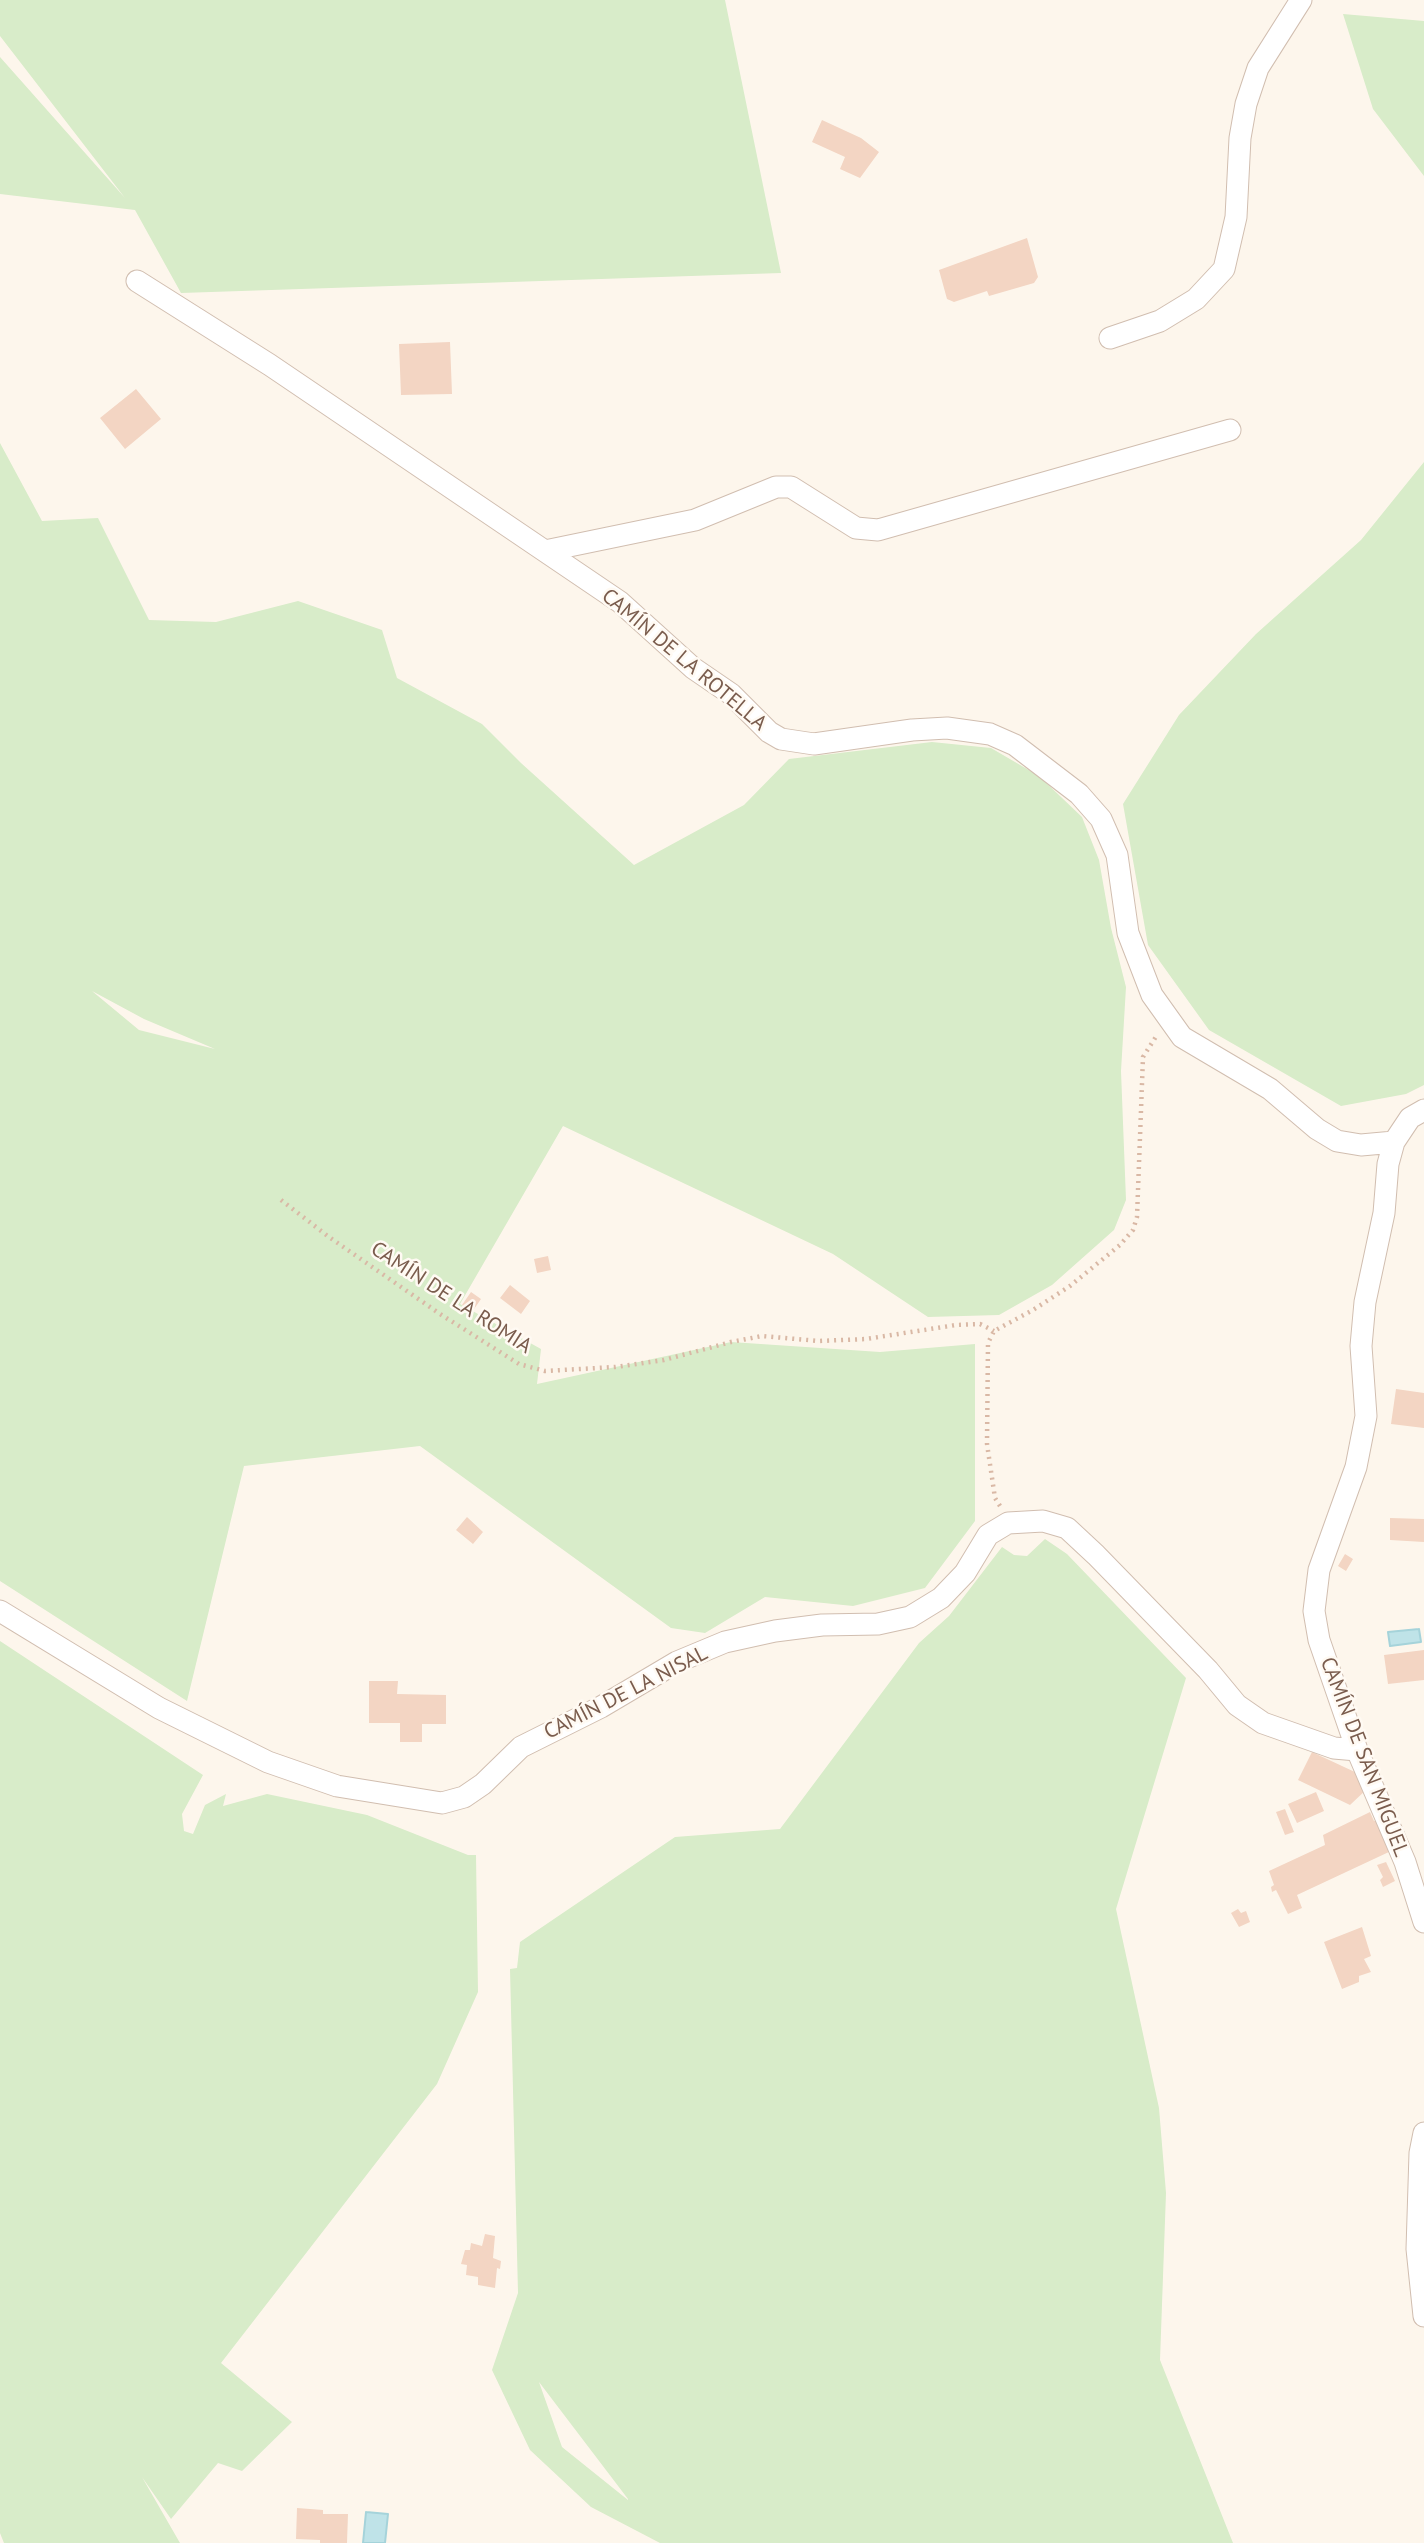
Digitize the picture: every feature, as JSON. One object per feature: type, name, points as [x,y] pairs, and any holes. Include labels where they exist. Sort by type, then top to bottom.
[{"type":"street","points":[[1110,338],[1160,321],[1196,299],[1224,269],[1237,217],[1240,138],[1246,104],[1258,68],[1301,0]]},
{"type":"street","name":"CAMÍN DE LA ROTELLA","points":[[137,281],[270,365],[620,602],[694,668],[732,694],[769,732],[781,739],[814,744],[947,727],[972,729],[1016,745],[1079,794],[1101,819],[1117,855],[1128,933],[1152,995],[1167,1020],[1182,1037],[1270,1088],[1317,1129],[1337,1141],[1361,1145],[1394,1142]]},
{"type":"street","points":[[545,551],[695,520],[776,487],[791,487],[856,527],[878,530],[1230,430]]},
{"type":"street","name":"CAMÍN DE SAN MIGUEL","points":[[1424,1110],[1410,1118],[1394,1142],[1388,1164],[1384,1213],[1364,1302],[1361,1346],[1366,1416],[1356,1467],[1319,1570],[1314,1611],[1319,1640],[1357,1750],[1405,1862],[1424,1922]]},
{"type":"street","points":[[1008,1523],[1043,1521],[1067,1528],[1097,1555],[1237,1705],[1262,1723],[1334,1748],[1357,1750]]},
{"type":"street","name":"CAMÍN DE LA NISAL","points":[[0,1611],[159,1708],[268,1762],[337,1786],[442,1803],[464,1797],[483,1784],[521,1747],[601,1707],[677,1662],[725,1642],[775,1631],[821,1625],[878,1624],[910,1617],[941,1598],[965,1573],[988,1535],[1008,1523]]},
{"type":"street","points":[[1423,2306],[1417,2249],[1420,2153],[1424,2133]]},
{"type":"path","points":[[1008,1523],[995,1498],[987,1444],[988,1343],[994,1331],[1070,1286],[1120,1245],[1133,1230],[1137,1217],[1143,1057],[1167,1020]]},
{"type":"path","name":"CAMÍN DE LA ROMIA","points":[[281,1200],[329,1237],[440,1314],[519,1364],[545,1371],[615,1367],[664,1360],[762,1336],[819,1341],[866,1339],[956,1325],[980,1324],[994,1331]]},
{"type":"green space","points":[[0,0],[725,0],[781,273],[181,293],[135,210],[0,194],[0,57],[125,198],[0,36]]},
{"type":"green space","points":[[1343,14],[1424,21],[1424,176],[1373,109]]},
{"type":"green space","points":[[0,443],[42,521],[98,518],[149,620],[216,622],[298,601],[382,630],[397,678],[482,724],[634,865],[744,805],[789,759],[932,742],[991,748],[1039,776],[1082,817],[1099,860],[1111,928],[1126,987],[1121,1071],[1126,1200],[1114,1230],[1052,1285],[999,1315],[928,1317],[833,1254],[563,1126],[460,1304],[541,1349],[537,1384],[731,1342],[880,1352],[975,1344],[975,1521],[925,1588],[853,1606],[765,1597],[705,1633],[671,1628],[420,1446],[244,1466],[187,1701],[0,1581]],"holes":[[[92,991],[144,1019],[215,1049],[139,1030]]]},
{"type":"green space","points":[[1424,462],[1424,1085],[1406,1094],[1341,1106],[1209,1030],[1148,945],[1123,804],[1179,715],[1256,634],[1361,540]]},
{"type":"green space","points":[[1045,1539],[1067,1554],[1186,1678],[1116,1909],[1159,2108],[1166,2193],[1160,2360],[1233,2543],[660,2543],[591,2507],[530,2450],[492,2370],[518,2293],[510,1969],[517,1968],[520,1942],[675,1837],[780,1829],[919,1643],[949,1616],[1002,1547],[1014,1555],[1027,1556]],"holes":[[[539,2382],[628,2499],[562,2447]]]},
{"type":"green space","points":[[0,1641],[203,1775],[182,1814],[184,1831],[193,1834],[205,1805],[226,1794],[223,1806],[267,1794],[367,1815],[468,1855],[476,1855],[478,1992],[437,2084],[221,2363],[292,2422],[242,2471],[218,2463],[171,2519],[142,2477],[180,2543],[4,2543],[0,2533]]},
{"type":"water","points":[[1419,1629],[1421,1642],[1390,1646],[1388,1632]]},
{"type":"water","points":[[366,2512],[388,2514],[385,2543],[363,2543]]},
{"type":"building","points":[[822,120],[861,138],[879,152],[860,178],[840,169],[845,157],[812,142]]},
{"type":"building","points":[[1027,238],[1038,277],[1034,283],[989,296],[987,291],[954,302],[947,299],[939,270]]},
{"type":"building","points":[[450,342],[452,394],[401,395],[399,344]]},
{"type":"building","points":[[136,389],[161,419],[125,449],[100,418]]},
{"type":"building","points":[[548,1256],[551,1270],[537,1273],[534,1259]]},
{"type":"building","points":[[510,1285],[530,1301],[521,1314],[500,1298]]},
{"type":"building","points":[[471,1292],[481,1299],[472,1312],[462,1305]]},
{"type":"building","points":[[1396,1389],[1424,1393],[1424,1428],[1391,1424]]},
{"type":"building","points":[[467,1517],[483,1532],[473,1544],[456,1530]]},
{"type":"building","points":[[1390,1518],[1424,1519],[1424,1542],[1390,1540]]},
{"type":"building","points":[[1345,1554],[1353,1559],[1346,1571],[1338,1566]]},
{"type":"building","points":[[1424,1650],[1424,1680],[1388,1684],[1384,1655]]},
{"type":"building","points":[[369,1681],[398,1681],[397,1694],[446,1695],[446,1724],[422,1724],[422,1742],[400,1742],[400,1723],[369,1723]]},
{"type":"building","points":[[1312,1752],[1357,1773],[1367,1789],[1350,1805],[1298,1780]]},
{"type":"building","points":[[1316,1792],[1324,1811],[1297,1823],[1288,1804]]},
{"type":"building","points":[[1285,1809],[1294,1832],[1285,1835],[1276,1812]]},
{"type":"building","points":[[1370,1812],[1374,1821],[1378,1820],[1391,1851],[1297,1895],[1302,1908],[1288,1914],[1276,1890],[1272,1892],[1271,1887],[1274,1885],[1269,1871],[1325,1845],[1323,1835]]},
{"type":"building","points":[[1386,1862],[1395,1881],[1383,1887],[1380,1880],[1383,1877],[1377,1865]]},
{"type":"building","points":[[1238,1909],[1241,1913],[1246,1911],[1250,1922],[1239,1927],[1231,1913]]},
{"type":"building","points":[[1362,1927],[1371,1956],[1364,1959],[1371,1972],[1359,1976],[1359,1982],[1342,1989],[1324,1942]]},
{"type":"building","points":[[485,2234],[495,2236],[493,2258],[501,2261],[500,2269],[497,2268],[495,2288],[478,2285],[478,2277],[466,2275],[467,2265],[461,2264],[465,2250],[470,2250],[471,2243],[482,2246]]},
{"type":"building","points":[[297,2508],[323,2510],[323,2514],[348,2514],[347,2543],[320,2543],[320,2540],[296,2539]]}]
